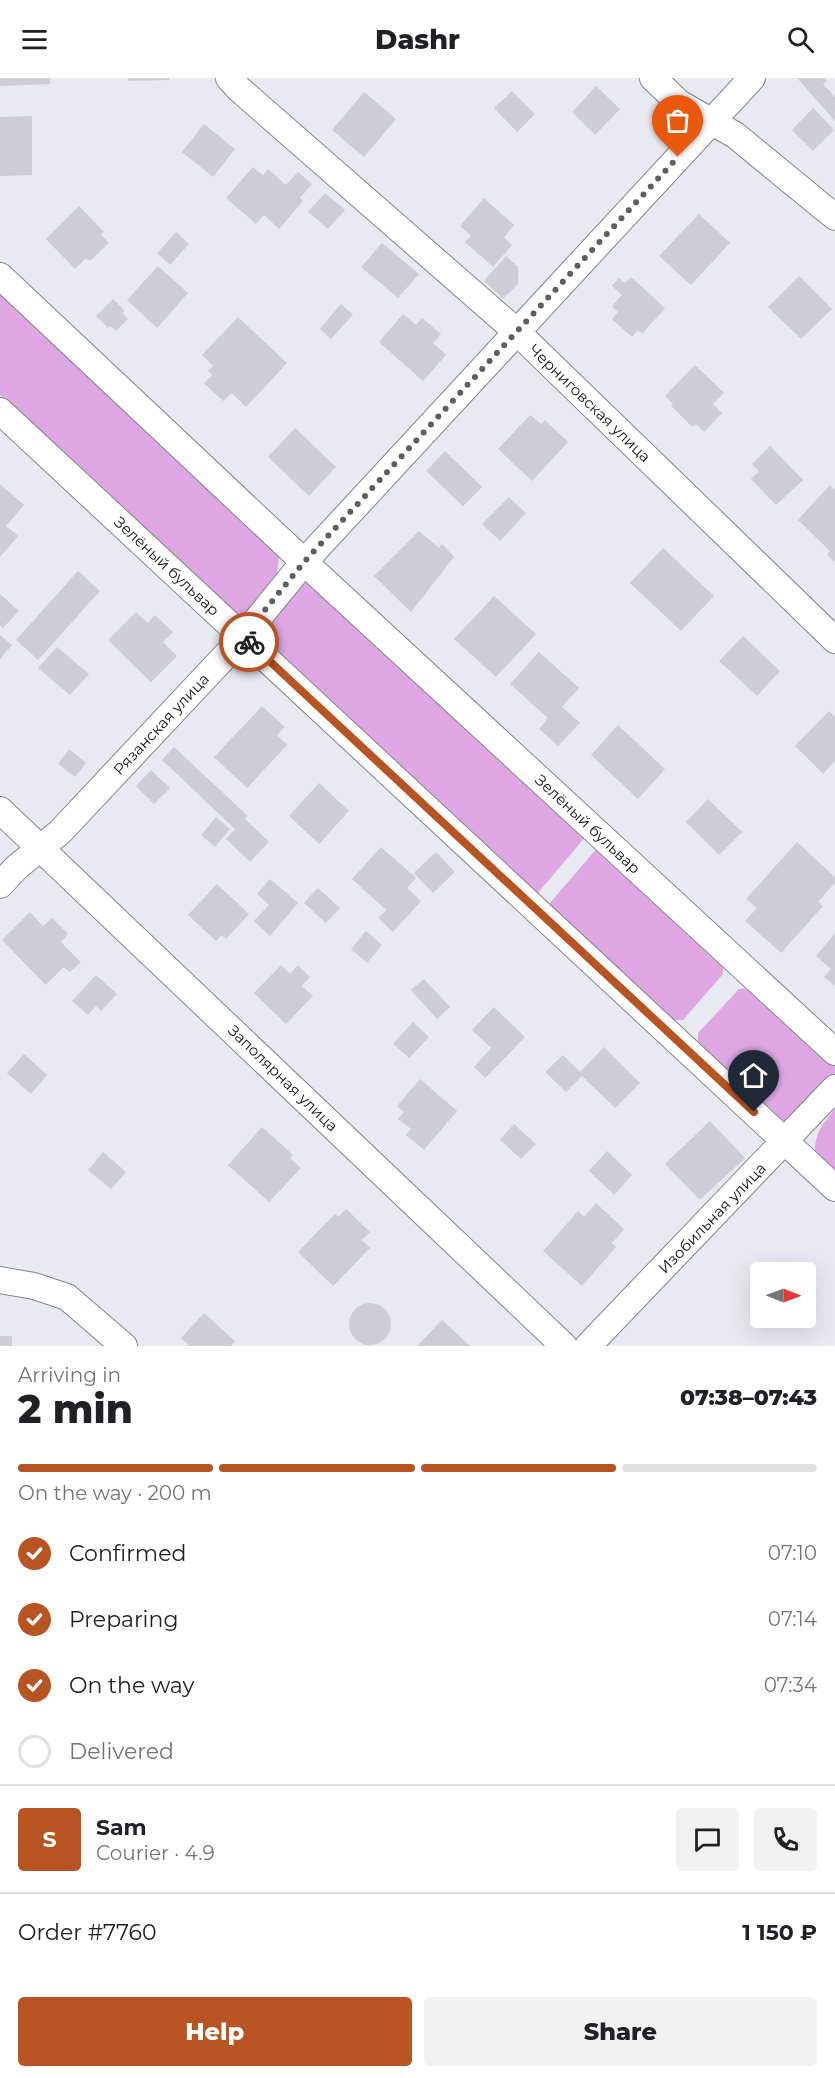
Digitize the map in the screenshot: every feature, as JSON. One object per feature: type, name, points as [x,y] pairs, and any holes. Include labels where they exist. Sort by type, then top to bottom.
[{"type":"street","name":"Черниговская улица","points":[[230,78],[239,89],[517,332],[835,640]]},
{"type":"street","points":[[653,78],[679,104],[735,135],[835,217]]},
{"type":"street","name":"Рязанская улица","points":[[0,885],[17,867],[60,832],[243,637],[304,562],[752,78]]},
{"type":"street","name":"Зелёный бульвар","points":[[0,276],[304,562],[835,1052]]},
{"type":"street","name":"Зелёный бульвар","points":[[0,411],[835,1188]]},
{"type":"street","name":"Заполярная улица","points":[[0,810],[564,1346]]},
{"type":"street","name":"Изобильная улица","points":[[588,1346],[835,1088]]},
{"type":"street","points":[[0,1280],[34,1286],[67,1297],[124,1346]]},
{"type":"shaded area","points":[[0,289],[276,548],[279,557],[277,574],[249,613],[243,615],[230,608],[0,395]]},
{"type":"shaded area","points":[[306,583],[314,586],[587,835],[537,894],[273,650],[270,629],[275,613],[298,584]]},
{"type":"shaded area","points":[[599,846],[723,965],[723,974],[683,1020],[674,1020],[549,904]]},
{"type":"shaded area","points":[[752,988],[835,1065],[835,1073],[788,1125],[698,1045],[698,1033],[739,989]]},
{"type":"shaded area","points":[[835,1109],[835,1173],[815,1151],[815,1144],[818,1133]]},
{"type":"building","points":[[0,78],[50,78],[50,84],[0,86]]},
{"type":"building","points":[[128,78],[169,78],[169,80],[128,81]]},
{"type":"building","points":[[797,78],[824,78],[827,81],[823,84],[835,97],[835,121]]},
{"type":"building","points":[[596,86],[620,109],[595,135],[572,112]]},
{"type":"building","points":[[512,91],[535,114],[517,132],[494,108]]},
{"type":"building","points":[[364,92],[396,119],[364,157],[332,130]]},
{"type":"building","points":[[813,108],[834,130],[813,151],[792,130]]},
{"type":"building","points":[[32,116],[32,175],[0,176],[0,117]]},
{"type":"building","points":[[204,124],[235,149],[213,177],[182,152]]},
{"type":"building","points":[[253,167],[263,175],[268,169],[286,185],[298,172],[312,184],[300,198],[303,201],[279,229],[264,215],[256,224],[226,198]]},
{"type":"building","points":[[325,193],[345,210],[328,229],[308,212]]},
{"type":"building","points":[[484,198],[514,225],[504,237],[512,245],[493,267],[465,242],[471,236],[460,226]]},
{"type":"building","points":[[79,206],[104,232],[101,235],[109,243],[90,261],[86,258],[75,269],[46,239]]},
{"type":"building","points":[[699,214],[730,243],[691,285],[659,256]]},
{"type":"building","points":[[176,232],[189,244],[170,265],[157,253]]},
{"type":"building","points":[[382,243],[419,274],[398,298],[361,267]]},
{"type":"building","points":[[506,256],[518,267],[518,284],[503,299],[484,281]]},
{"type":"building","points":[[158,266],[188,293],[157,328],[127,300]]},
{"type":"building","points":[[799,276],[832,309],[801,339],[768,307]]},
{"type":"building","points":[[631,277],[665,308],[642,334],[638,330],[632,337],[612,319],[618,312],[612,306],[622,295],[612,286],[619,278],[625,283]]},
{"type":"building","points":[[113,299],[125,311],[122,313],[128,319],[116,331],[110,326],[108,328],[96,316]]},
{"type":"building","points":[[341,304],[353,315],[331,339],[320,329]]},
{"type":"building","points":[[403,314],[416,325],[422,318],[441,334],[433,343],[446,355],[423,381],[379,342]]},
{"type":"building","points":[[238,317],[287,363],[246,407],[232,393],[223,401],[204,383],[212,375],[208,371],[213,366],[202,355]]},
{"type":"building","points":[[695,365],[724,393],[713,404],[722,413],[704,432],[696,424],[692,427],[671,406],[673,404],[665,396]]},
{"type":"building","points":[[530,415],[541,424],[545,420],[568,442],[532,481],[498,449]]},
{"type":"building","points":[[295,428],[336,467],[309,496],[268,457]]},
{"type":"building","points":[[770,446],[803,480],[776,505],[751,479],[759,471],[752,464]]},
{"type":"building","points":[[445,451],[482,487],[463,506],[426,471]]},
{"type":"building","points":[[0,484],[24,505],[6,526],[18,536],[0,557]]},
{"type":"building","points":[[830,485],[835,490],[835,562],[827,555],[830,551],[798,520]]},
{"type":"building","points":[[509,497],[526,513],[500,541],[482,524]]},
{"type":"building","points":[[419,531],[439,548],[442,544],[454,557],[411,612],[374,576]]},
{"type":"building","points":[[663,548],[714,596],[681,631],[630,583]]},
{"type":"building","points":[[78,571],[100,591],[38,660],[16,640]]},
{"type":"building","points":[[0,594],[19,611],[3,628],[0,625]]},
{"type":"building","points":[[494,596],[536,634],[496,677],[454,639]]},
{"type":"building","points":[[136,612],[148,623],[155,615],[173,632],[163,642],[177,656],[151,682],[108,640]]},
{"type":"building","points":[[0,635],[12,645],[0,659]]},
{"type":"building","points":[[743,636],[780,671],[757,696],[719,661]]},
{"type":"building","points":[[57,647],[89,674],[70,695],[38,668]]},
{"type":"building","points":[[539,652],[579,688],[562,707],[580,723],[558,746],[539,729],[548,718],[510,684]]},
{"type":"building","points":[[262,706],[285,727],[277,735],[287,745],[247,788],[214,757]]},
{"type":"building","points":[[829,711],[835,717],[835,761],[823,774],[795,746]]},
{"type":"building","points":[[618,725],[665,769],[638,799],[591,755]]},
{"type":"building","points":[[174,747],[248,816],[245,819],[269,842],[250,862],[226,839],[235,829],[162,760]]},
{"type":"building","points":[[69,749],[86,763],[75,777],[58,764]]},
{"type":"building","points":[[151,770],[170,788],[154,804],[136,786]]},
{"type":"building","points":[[319,783],[349,811],[319,844],[289,816]]},
{"type":"building","points":[[708,799],[742,832],[719,855],[686,822]]},
{"type":"building","points":[[216,817],[230,829],[215,847],[201,835]]},
{"type":"building","points":[[797,842],[835,877],[835,883],[818,902],[823,906],[781,953],[745,921],[757,908],[746,899]]},
{"type":"building","points":[[381,847],[416,878],[407,888],[421,901],[393,932],[378,918],[386,910],[352,879]]},
{"type":"building","points":[[436,852],[455,872],[433,893],[414,873]]},
{"type":"building","points":[[270,879],[298,903],[270,936],[254,921],[269,905],[257,894]]},
{"type":"building","points":[[217,884],[249,914],[226,939],[222,935],[216,941],[188,915]]},
{"type":"building","points":[[318,888],[340,908],[326,923],[304,903]]},
{"type":"building","points":[[30,912],[43,926],[52,918],[68,934],[61,942],[81,962],[70,972],[64,967],[46,985],[2,940]]},
{"type":"building","points":[[366,931],[382,945],[367,963],[351,949]]},
{"type":"building","points":[[835,933],[835,986],[824,977],[831,969],[816,956]]},
{"type":"building","points":[[281,965],[290,974],[298,965],[310,977],[302,986],[313,996],[286,1024],[254,993]]},
{"type":"building","points":[[96,975],[117,994],[101,1011],[96,1006],[88,1015],[72,1001]]},
{"type":"building","points":[[424,979],[450,1007],[437,1019],[411,990]]},
{"type":"building","points":[[494,1007],[525,1037],[485,1078],[474,1067],[491,1048],[472,1030]]},
{"type":"building","points":[[413,1022],[429,1037],[409,1058],[393,1044]]},
{"type":"building","points":[[604,1047],[640,1083],[615,1108],[582,1076],[566,1092],[545,1072],[563,1055],[580,1072]]},
{"type":"building","points":[[24,1054],[47,1075],[31,1094],[7,1073]]},
{"type":"building","points":[[420,1079],[457,1111],[424,1150],[406,1135],[411,1129],[398,1119],[404,1112],[397,1106]]},
{"type":"building","points":[[710,1121],[745,1158],[700,1200],[665,1164]]},
{"type":"building","points":[[514,1124],[536,1144],[521,1159],[500,1140]]},
{"type":"building","points":[[262,1127],[293,1155],[290,1158],[301,1168],[269,1202],[228,1165]]},
{"type":"building","points":[[607,1151],[632,1175],[614,1195],[589,1171]]},
{"type":"building","points":[[103,1152],[126,1172],[111,1189],[88,1170]]},
{"type":"building","points":[[596,1203],[624,1229],[612,1243],[616,1247],[582,1286],[543,1251],[578,1211],[584,1217]]},
{"type":"building","points":[[346,1209],[370,1232],[362,1240],[370,1248],[333,1286],[298,1252],[335,1214],[338,1217]]},
{"type":"building","points":[[370,1303],[378,1304],[385,1309],[390,1316],[390,1332],[385,1339],[378,1344],[370,1345],[362,1344],[355,1339],[350,1332],[349,1324],[350,1316],[355,1309],[362,1304]]},
{"type":"building","points":[[204,1313],[235,1341],[231,1346],[189,1346],[181,1338]]},
{"type":"building","points":[[442,1320],[470,1346],[417,1346]]},
{"type":"building","points":[[0,1336],[12,1336],[12,1346],[0,1346]]},
{"type":"way so far","points":[[249,642],[243,637],[304,562],[678,157]]},
{"type":"route","points":[[249,642],[754,1112]]}]
